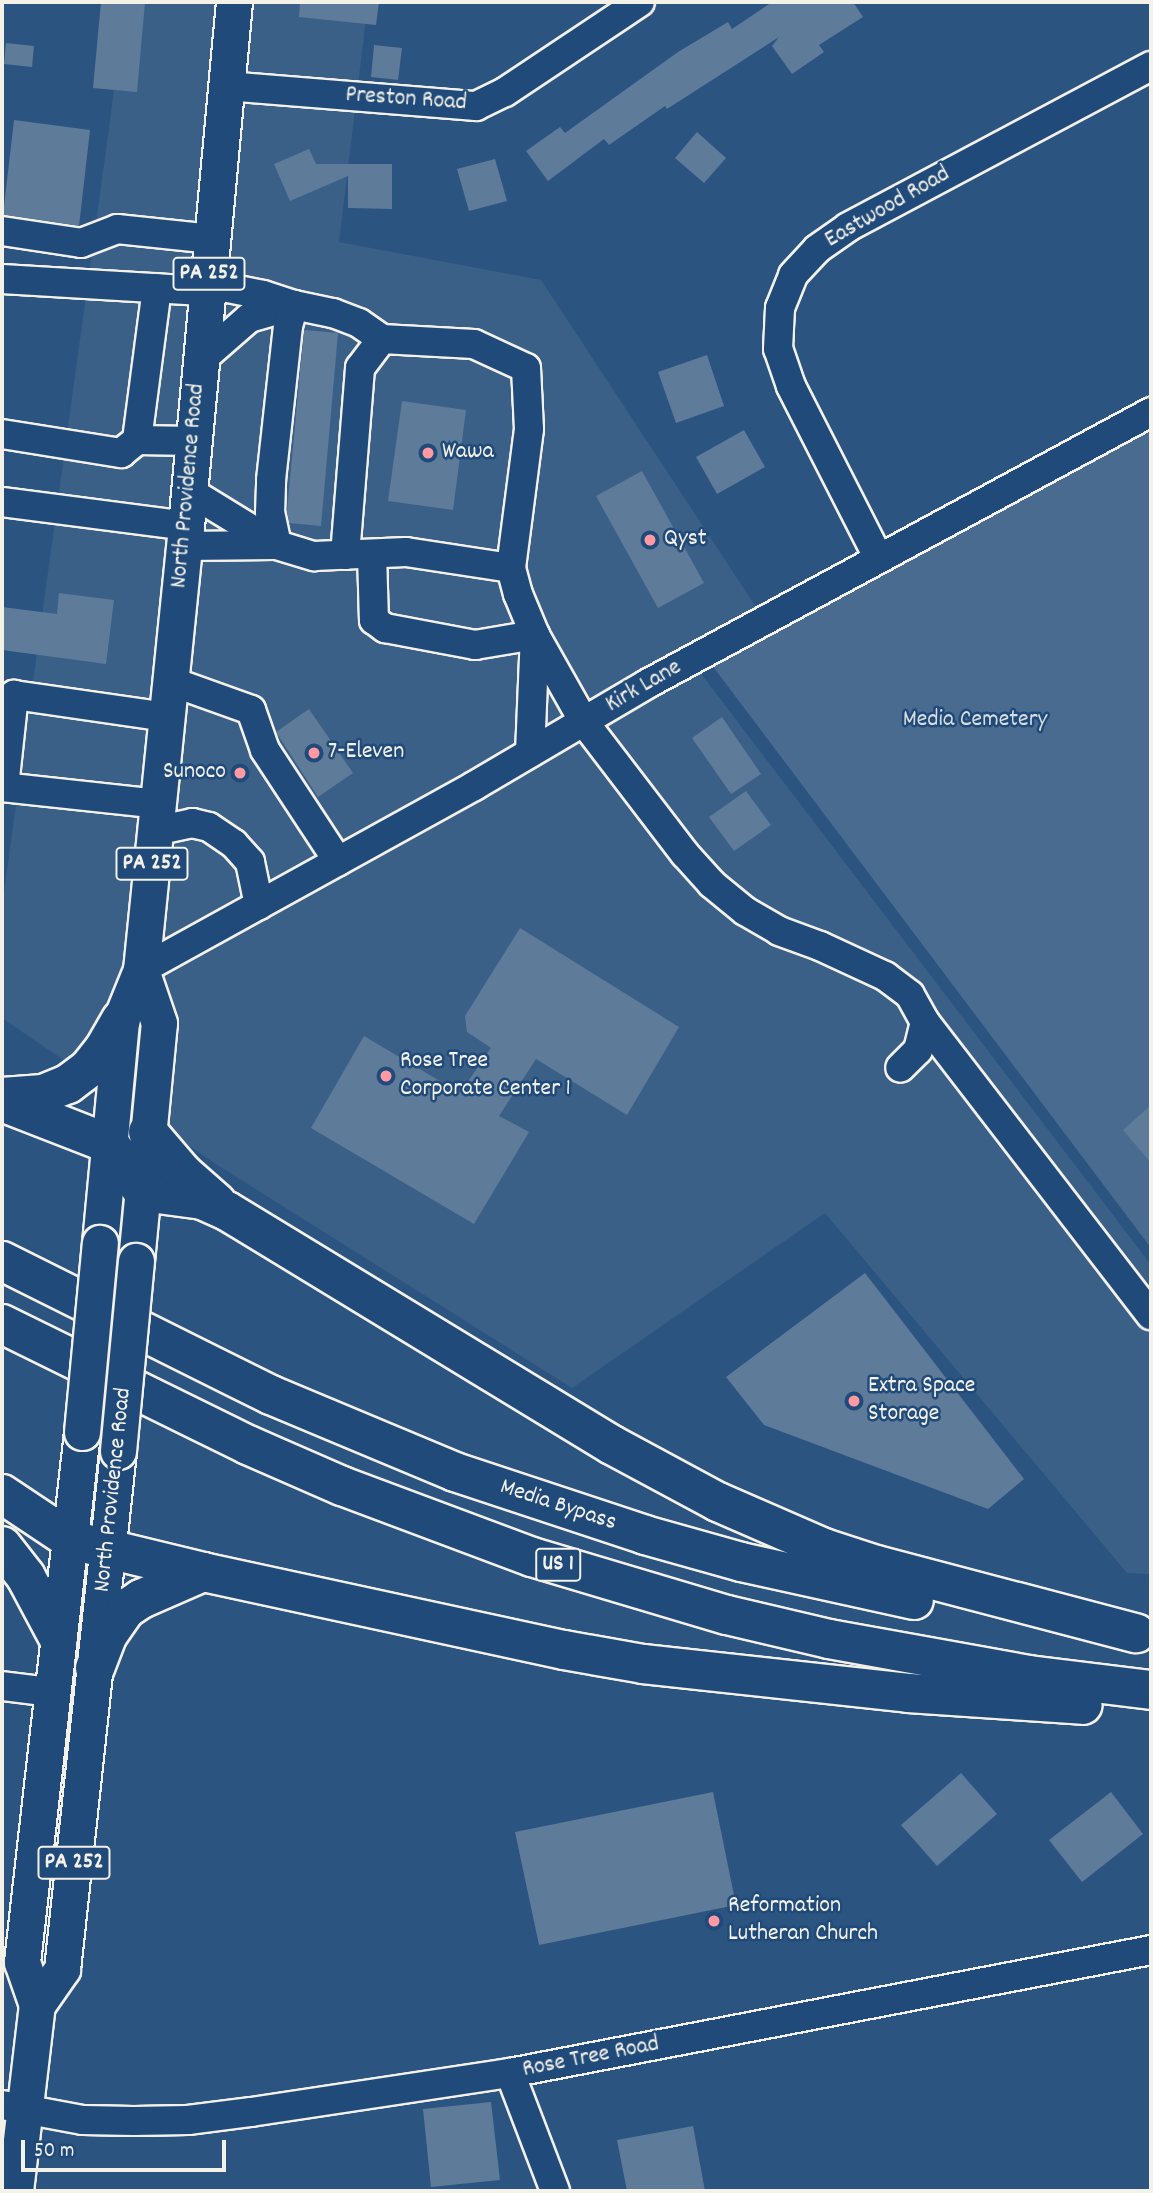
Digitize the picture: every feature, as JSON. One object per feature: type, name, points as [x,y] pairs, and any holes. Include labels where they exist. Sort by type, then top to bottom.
[{"type":"highway","points":[[2,1100],[43,1094],[68,1084],[89,1068],[104,1049],[121,1019]]},
{"type":"highway","points":[[2,1100],[110,1144],[143,1192],[180,1195],[202,1200],[227,1211],[612,1445],[718,1502],[824,1548],[876,1566],[1144,1634]]},
{"type":"highway","points":[[148,1132],[183,1173],[227,1211]]},
{"type":"highway","name":"Media Bypass","points":[[2,1261],[271,1395],[456,1472],[550,1505],[741,1562],[840,1585],[987,1612],[1144,1634]]},
{"type":"highway","name":"US 1","points":[[2,1324],[157,1402],[295,1466],[437,1523],[544,1561],[727,1615],[829,1639],[1029,1675],[1151,1690]]},
{"type":"highway","points":[[2,1494],[71,1540],[203,1572],[564,1650],[643,1664],[989,1700],[1151,1704]]},
{"type":"highway","points":[[2,1546],[26,1577],[58,1637]]},
{"type":"highway","points":[[95,1668],[107,1636],[126,1609],[141,1599],[203,1572]]},
{"type":"main road","name":"North Providence Road","points":[[37,2005],[22,1962],[12,1954],[71,1540],[121,1019],[141,970],[185,536],[234,2]]},
{"type":"main road","name":"North Providence Road","points":[[15,2191],[13,2108],[37,2005],[62,1969],[108,1548],[159,1023],[141,970]]},
{"type":"main road","points":[[105,1194],[143,1192]]},
{"type":"street","name":"Preston Road","points":[[226,86],[476,106],[505,92],[640,2]]},
{"type":"street","name":"Eastwood Road","points":[[878,557],[791,386],[778,349],[780,308],[793,275],[817,248],[848,227],[1151,66]]},
{"type":"street","points":[[2,231],[81,243],[117,229],[212,239]]},
{"type":"street","points":[[2,278],[157,288],[208,287],[263,295],[295,306],[333,313],[359,323],[382,339],[474,344],[526,368],[529,429],[511,568],[518,594],[535,635],[584,722],[712,884],[779,931],[820,946],[885,976],[910,995],[925,1022],[1151,1315]]},
{"type":"street","points":[[137,440],[157,288]]},
{"type":"street","points":[[201,360],[232,330],[249,318],[295,306]]},
{"type":"street","points":[[277,545],[270,513],[271,480],[288,326],[295,306]]},
{"type":"street","points":[[382,339],[360,368],[358,554],[374,620],[384,628],[475,645],[535,635]]},
{"type":"street","name":"Kirk Lane","points":[[141,970],[530,753],[647,684],[1151,412]]},
{"type":"street","points":[[2,434],[121,453],[137,440],[194,441]]},
{"type":"street","points":[[189,491],[277,545]]},
{"type":"street","points":[[2,502],[185,536],[277,545],[314,556],[406,552],[511,568]]},
{"type":"street","points":[[530,753],[535,635]]},
{"type":"street","points":[[170,681],[251,710],[265,750],[338,861]]},
{"type":"street","points":[[167,717],[14,695],[3,787],[209,827],[234,844],[250,862],[259,905]]},
{"type":"street","points":[[900,1068],[918,1050],[925,1022]]},
{"type":"street","points":[[2,1686],[50,1692]]},
{"type":"street","name":"Rose Tree Road","points":[[13,2108],[83,2120],[188,2120],[510,2073],[1151,1950]]},
{"type":"street","points":[[510,2073],[555,2191]]},
{"type":"shaded area","points":[[123,2],[368,2],[339,242],[541,280],[758,610],[699,671],[1151,1265],[1151,1574],[1127,1573],[825,1213],[572,1388],[219,1166],[2,1018],[2,907],[111,114]]},
{"type":"green space","name":"Media Cemetery","points":[[1151,429],[1151,1248],[708,660]]},
{"type":"building","points":[[101,2],[145,2],[137,92],[93,88]]},
{"type":"building","points":[[300,2],[379,2],[376,25],[299,17]]},
{"type":"building","points":[[772,2],[853,2],[863,17],[819,45],[824,52],[792,74],[772,46],[779,37],[667,109],[665,106],[609,145],[604,139],[548,181],[526,151],[560,127],[565,133],[678,52],[728,22],[732,29]]},
{"type":"building","points":[[6,43],[34,46],[32,67],[4,64]]},
{"type":"building","points":[[374,45],[402,48],[398,80],[371,77]]},
{"type":"building","points":[[14,120],[90,130],[79,226],[3,215]]},
{"type":"building","points":[[697,132],[726,158],[704,183],[675,158]]},
{"type":"building","points":[[309,149],[316,164],[392,164],[392,209],[348,208],[348,176],[290,201],[274,164]]},
{"type":"building","points":[[495,159],[507,201],[469,211],[457,169]]},
{"type":"building","points":[[304,330],[338,333],[321,526],[289,523],[287,511]]},
{"type":"building","points":[[707,355],[724,406],[676,423],[658,372]]},
{"type":"building","points":[[402,401],[466,410],[453,510],[388,501]]},
{"type":"building","points":[[744,430],[765,467],[717,494],[696,457]]},
{"type":"building","name":"Qyst","points":[[642,471],[704,583],[658,608],[596,496]]},
{"type":"building","points":[[59,593],[114,600],[106,664],[2,650],[2,607],[57,614]]},
{"type":"building","name":"7-Eleven","points":[[309,709],[353,773],[318,797],[276,732]]},
{"type":"building","points":[[722,717],[761,774],[731,794],[692,738]]},
{"type":"building","points":[[746,791],[771,825],[734,851],[709,817]]},
{"type":"building","name":"Rose Tree Corporate Center 1","points":[[520,928],[679,1027],[627,1115],[536,1059],[499,1116],[529,1132],[474,1224],[311,1128],[364,1036],[460,1093],[491,1048],[467,1032],[465,1016]]},
{"type":"building","points":[[1151,1105],[1151,1163],[1123,1130]]},
{"type":"building","name":"Extra Space Storage","points":[[865,1273],[1024,1479],[988,1509],[764,1425],[726,1377]]},
{"type":"building","points":[[961,1773],[997,1814],[937,1866],[901,1825]]},
{"type":"building","points":[[713,1792],[736,1905],[539,1945],[515,1832]]},
{"type":"building","points":[[1111,1792],[1143,1834],[1082,1882],[1049,1840]]},
{"type":"building","points":[[491,2102],[500,2180],[431,2187],[423,2109]]},
{"type":"building","points":[[693,2126],[705,2191],[627,2191],[617,2140]]},
{"type":"place","name":"Wawa","points":[[428,453]]},
{"type":"place","name":"Qyst","points":[[650,540]]},
{"type":"place","name":"7-Eleven","points":[[314,753]]},
{"type":"place","name":"Sunoco","points":[[240,773]]},
{"type":"place","name":"Rose Tree Corporate Center 1","points":[[386,1076]]},
{"type":"place","name":"Extra Space Storage","points":[[854,1401]]},
{"type":"place","name":"Reformation Lutheran Church","points":[[714,1921]]}]
